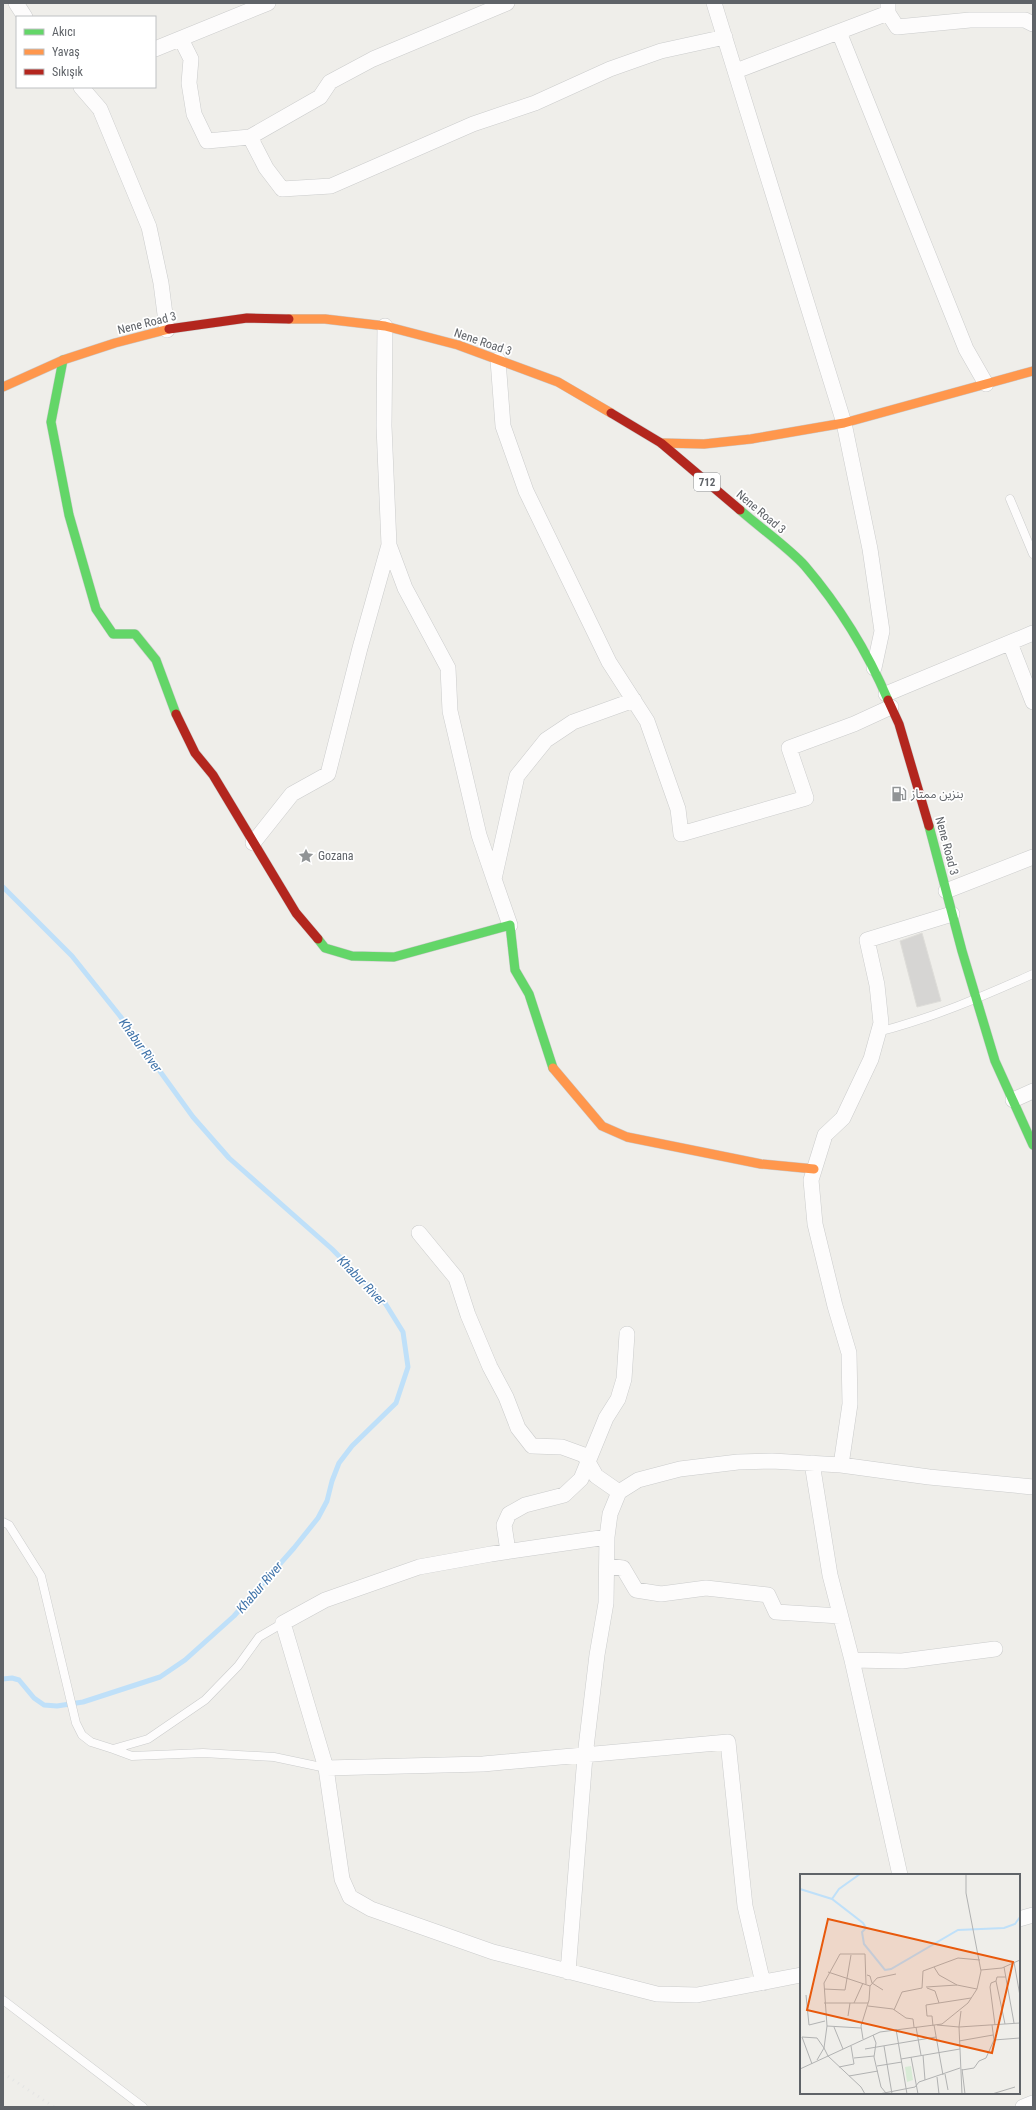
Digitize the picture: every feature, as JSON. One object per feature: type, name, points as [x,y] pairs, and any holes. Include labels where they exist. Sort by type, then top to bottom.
[{"type":"street","points":[[16,3],[24,16]]},
{"type":"street","points":[[156,49],[268,3]]},
{"type":"street","points":[[181,38],[190,60],[189,83],[194,114],[207,141],[250,137],[320,97],[330,82],[373,58],[507,3]]},
{"type":"street","points":[[714,3],[844,423],[870,549],[882,631],[874,668]]},
{"type":"street","points":[[736,71],[838,32],[888,8],[897,27],[970,20],[1025,20],[1033,24]]},
{"type":"street","points":[[838,32],[966,349],[986,384]]},
{"type":"street","points":[[250,137],[266,168],[282,189],[331,186],[473,124],[535,102],[610,69],[661,51],[724,37]]},
{"type":"street","points":[[82,88],[100,109],[149,227],[161,282],[167,330]]},
{"type":"street","name":"Nene Road 3","points":[[3,387],[63,360],[115,343],[181,326],[247,318],[325,318],[385,326],[458,345],[558,382],[660,443],[804,564],[847,620],[874,668],[899,724],[915,775],[952,914],[996,1061],[1033,1145]]},
{"type":"street","points":[[385,326],[384,426],[389,545],[405,588],[448,668],[450,711],[479,835],[510,925],[515,970],[529,994],[553,1068],[602,1126],[627,1137],[761,1164],[814,1168]]},
{"type":"street","points":[[63,360],[51,422],[69,515],[96,609],[113,634],[135,634],[156,660],[172,705],[195,753],[212,775],[296,913],[325,948],[352,956],[394,958],[510,925]]},
{"type":"street","points":[[498,360],[503,426],[526,491],[609,662],[647,721],[660,752],[678,809],[681,834],[806,798],[789,748],[854,724],[888,700],[1033,633]]},
{"type":"street","points":[[660,443],[704,444],[751,439],[844,423],[1033,372]]},
{"type":"street","points":[[254,843],[292,794],[328,774],[360,648],[389,545]]},
{"type":"street","points":[[1010,643],[1033,702]]},
{"type":"street","points":[[494,879],[517,776],[546,740],[574,722],[634,700]]},
{"type":"street","points":[[946,891],[1033,857]]},
{"type":"street","points":[[841,1465],[850,1404],[849,1353],[834,1306],[815,1224],[811,1180],[825,1135],[843,1118],[871,1059],[881,1023],[877,985],[868,940],[952,914]]},
{"type":"street","points":[[1013,1100],[1033,1091]]},
{"type":"street","points":[[419,1233],[456,1278],[468,1315],[490,1367],[506,1397],[518,1428],[532,1446],[562,1447],[584,1455],[596,1476],[619,1492]]},
{"type":"street","points":[[508,1551],[504,1525],[509,1514],[525,1505],[564,1495],[581,1479],[606,1418],[618,1399],[624,1379],[628,1334]]},
{"type":"street","points":[[568,1972],[585,1756],[597,1655],[606,1603],[607,1537],[610,1514],[619,1492],[638,1480],[680,1469],[738,1462],[841,1465],[929,1477],[1033,1487]]},
{"type":"street","points":[[812,1463],[830,1575],[852,1660],[900,1874]]},
{"type":"street","points":[[607,1537],[508,1551],[412,1569],[325,1600],[283,1622],[326,1768],[342,1879],[350,1897],[371,1909],[494,1952],[657,1994],[697,1995],[800,1975]]},
{"type":"street","points":[[607,1566],[623,1568],[636,1590],[661,1594],[706,1588],[744,1591],[768,1595],[776,1612],[840,1616]]},
{"type":"street","points":[[852,1660],[902,1661],[996,1649]]},
{"type":"street","points":[[326,1768],[483,1764],[728,1742],[744,1906],[763,1983]]},
{"type":"street","points":[[1020,1919],[1033,1915]]},
{"type":"street","points":[[1023,2107],[1033,2104]]},
{"type":"lane","points":[[1010,499],[1033,554]]},
{"type":"lane","points":[[878,1032],[915,1022],[977,999],[1033,974]]},
{"type":"lane","points":[[3,1522],[9,1525],[41,1576],[76,1724],[82,1735],[91,1742],[132,1756],[203,1753],[274,1757],[326,1768]]},
{"type":"lane","points":[[113,1749],[148,1739],[205,1700],[238,1666],[259,1637],[283,1622]]},
{"type":"lane","points":[[3,2000],[143,2107]]},
{"type":"building","points":[[922,933],[941,1001],[917,1007],[900,941]]},
{"type":"waterway","name":"Khabur River","points":[[3,887],[72,956],[120,1016],[193,1117],[229,1158],[332,1249],[385,1303],[403,1332],[408,1367],[396,1403],[352,1446],[339,1463],[332,1481],[327,1501],[318,1518],[294,1548],[234,1616],[185,1660],[160,1677],[83,1702],[57,1706],[44,1705],[34,1698],[19,1680],[12,1678],[3,1679]]},
{"type":"railway","points":[[3,2073],[54,2107]]},
{"type":"traffic: fast","points":[[63,360],[51,422],[69,515],[96,609],[113,634],[135,634],[156,660],[176,714]]},
{"type":"traffic: fast","points":[[740,510],[791,552],[805,566],[830,597],[862,647],[888,700]]},
{"type":"traffic: fast","points":[[929,826],[962,951],[995,1061],[1033,1145]]},
{"type":"traffic: fast","points":[[318,939],[325,948],[352,956],[394,957],[510,925],[515,970],[529,994],[553,1068]]},
{"type":"traffic: slow","points":[[289,319],[325,319],[385,326],[458,345],[558,382],[611,413]]},
{"type":"traffic: slow","points":[[3,387],[63,360],[115,343],[169,329]]},
{"type":"traffic: slow","points":[[661,443],[704,444],[751,439],[844,423],[1033,371]]},
{"type":"traffic: slow","points":[[553,1068],[602,1126],[627,1137],[761,1164],[814,1169]]},
{"type":"traffic: jam","points":[[169,329],[247,318],[289,319]]},
{"type":"traffic: jam","points":[[611,413],[661,443],[740,510]]},
{"type":"traffic: jam","points":[[888,700],[899,724],[929,826]]},
{"type":"traffic: jam","points":[[176,714],[195,753],[213,775],[296,913],[318,939]]},
{"type":"place","name":"بنزين ممتاز","points":[[899,794]]},
{"type":"place","name":"Gozana","points":[[306,856]]}]
